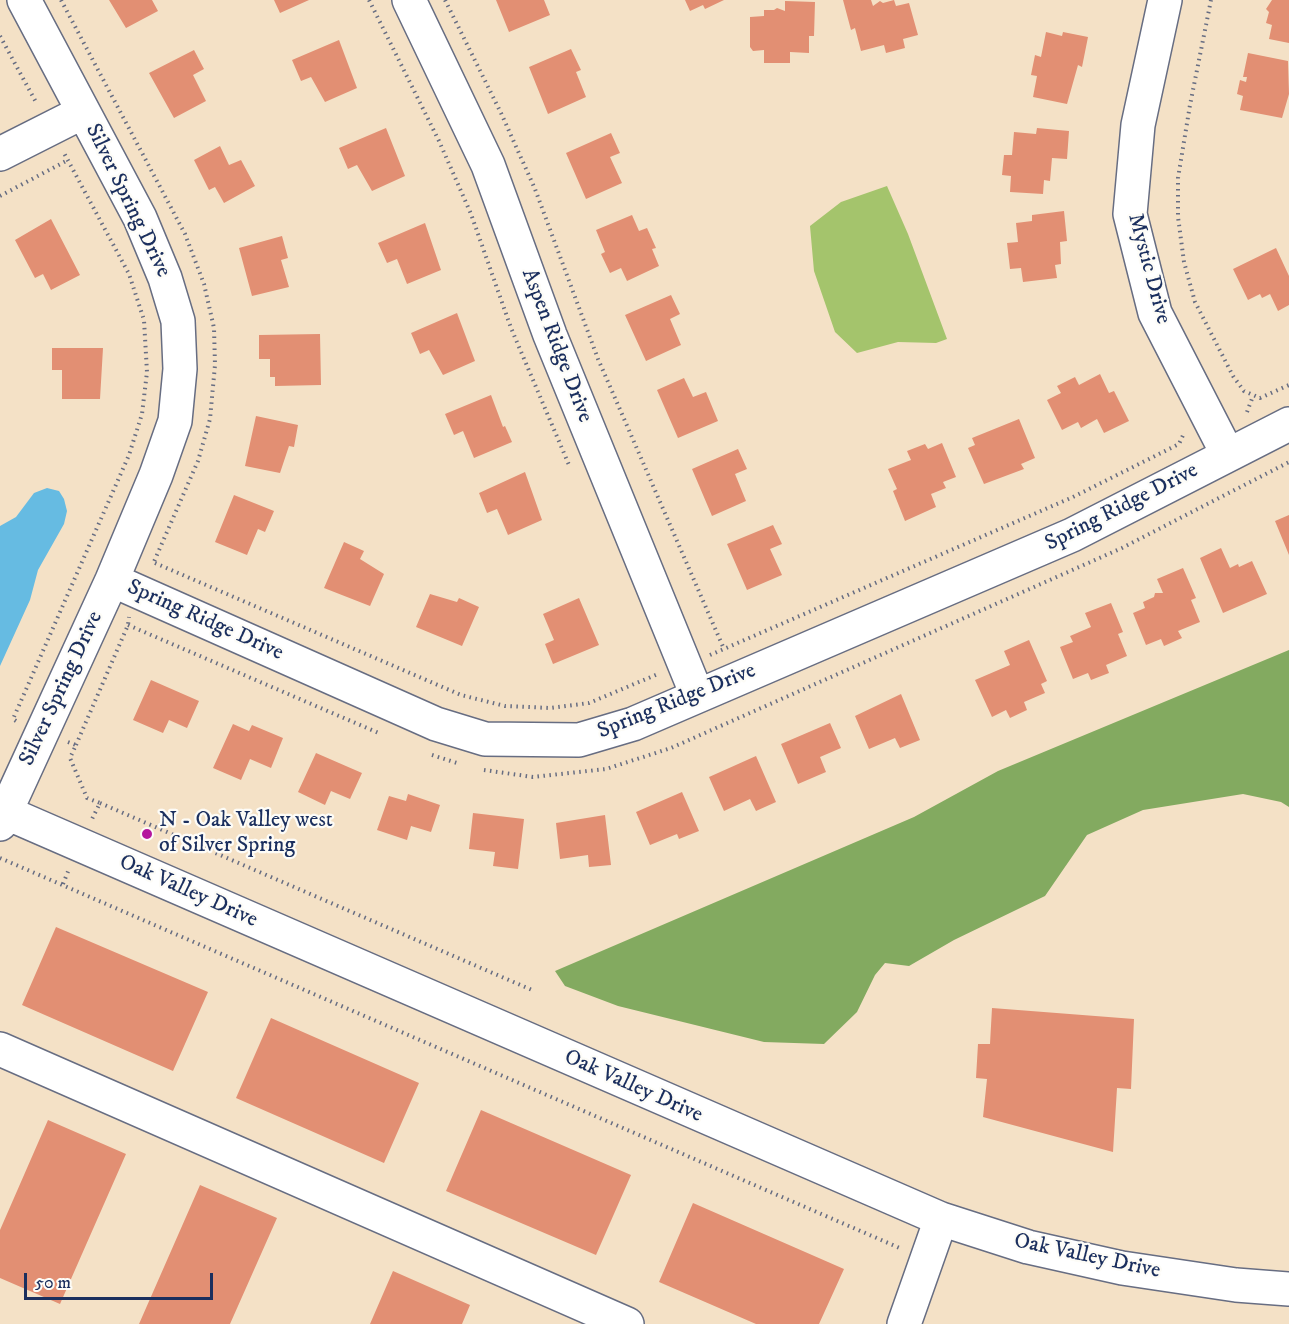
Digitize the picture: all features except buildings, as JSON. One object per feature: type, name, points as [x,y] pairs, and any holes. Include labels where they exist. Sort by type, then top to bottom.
[{"type":"street","name":"Silver Spring Drive","points":[[2,815],[112,580],[156,475],[175,421],[180,369],[178,321],[165,278],[140,218],[24,0]]},
{"type":"street","name":"Aspen Ridge Drive","points":[[409,0],[488,165],[550,335],[697,695]]},
{"type":"street","name":"Mystic Drive","points":[[1165,0],[1138,125],[1130,214],[1155,313],[1228,454]]},
{"type":"street","points":[[0,154],[83,112]]},
{"type":"street","name":"Spring Ridge Drive","points":[[112,580],[436,724],[485,739],[579,740],[633,724],[1071,535],[1289,424]]},
{"type":"street","name":"Oak Valley Drive","points":[[2,815],[941,1219],[1028,1247],[1122,1268],[1236,1285],[1289,1289]]},
{"type":"street","points":[[0,1050],[627,1324]]},
{"type":"street","points":[[904,1324],[941,1219]]},
{"type":"path","points":[[445,0],[501,112],[525,167],[597,359],[724,649],[1073,497],[1179,444],[1183,436]]},
{"type":"path","points":[[1211,0],[1178,178],[1178,217],[1184,262],[1195,302],[1233,376],[1244,391],[1260,398],[1289,385]]},
{"type":"path","points":[[0,36],[129,274],[144,320],[147,372],[142,414],[129,455],[13,719],[20,722]]},
{"type":"path","points":[[0,196],[68,160]]},
{"type":"path","points":[[152,565],[155,563],[166,567],[461,695],[505,706],[550,708],[589,703],[660,674]]},
{"type":"path","points":[[127,620],[128,625],[70,758],[87,798],[532,990]]},
{"type":"path","points":[[60,739],[76,745]]},
{"type":"path","points":[[94,816],[100,803]]},
{"type":"path","points":[[0,858],[904,1250]]},
{"type":"green space","points":[[887,186],[908,234],[947,339],[936,343],[898,342],[857,353],[835,332],[814,271],[810,226],[841,202]]},
{"type":"green space","points":[[1289,650],[1289,807],[1281,802],[1243,794],[1143,810],[1087,835],[1045,896],[954,940],[909,966],[885,963],[875,975],[857,1012],[824,1044],[764,1042],[618,1006],[565,986],[555,971],[914,817],[998,771]]},
{"type":"water","points":[[47,488],[59,491],[64,499],[67,511],[64,524],[38,570],[30,600],[0,666],[0,526],[16,517],[34,493]]},
{"type":"place","name":"N - Oak Valley west of Silver Spring","points":[[147,834]]}]
